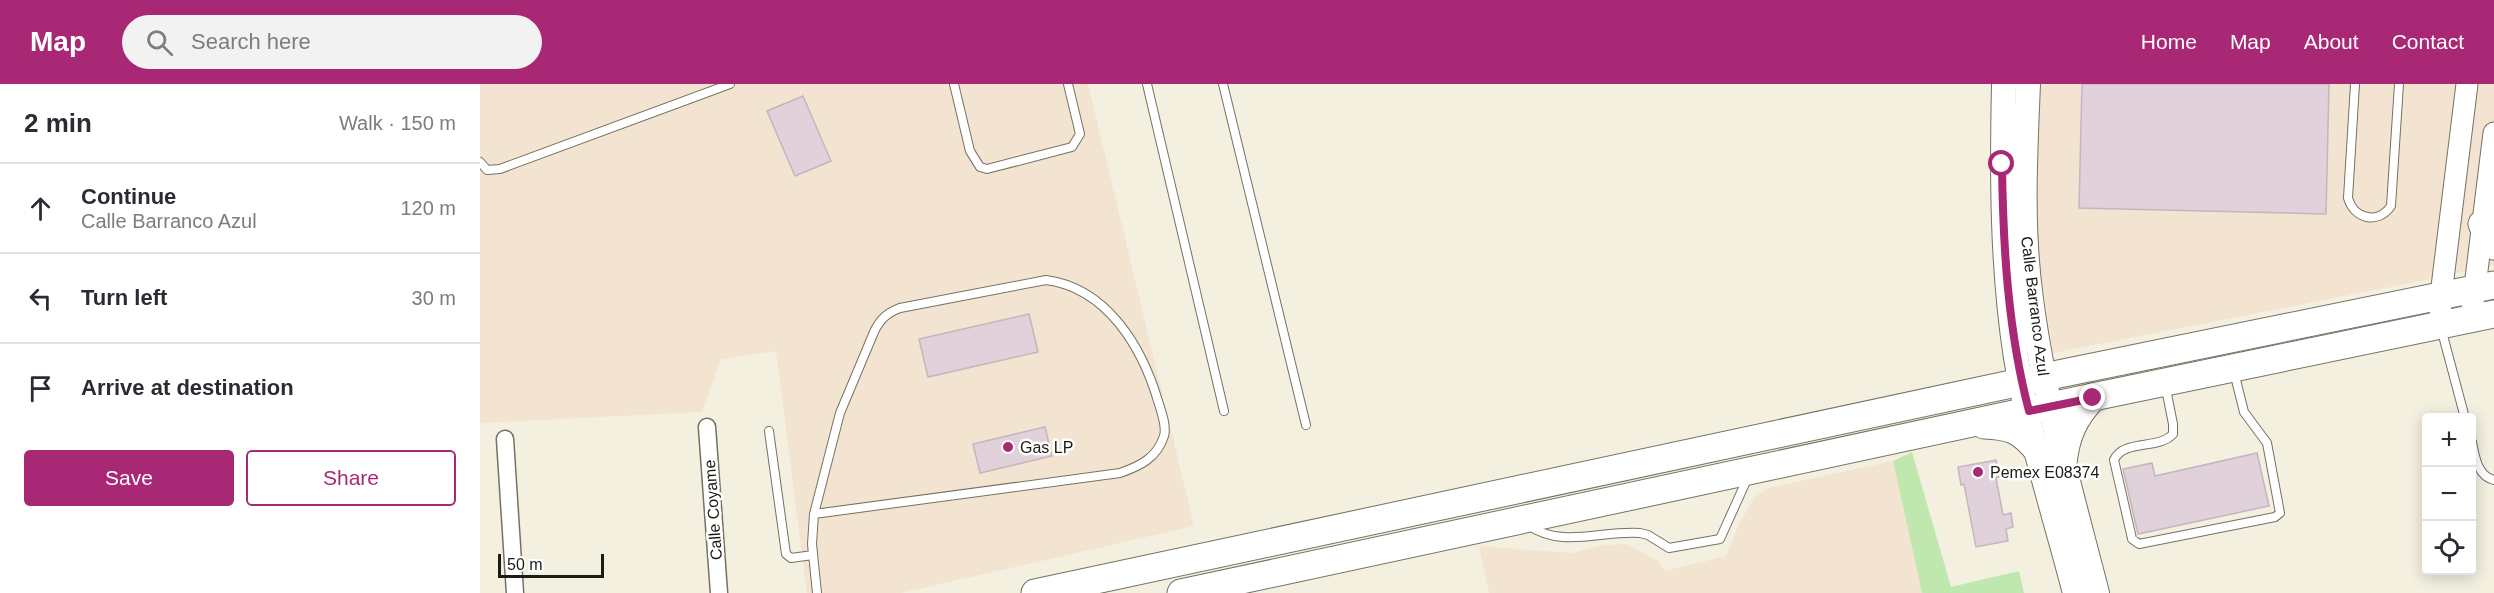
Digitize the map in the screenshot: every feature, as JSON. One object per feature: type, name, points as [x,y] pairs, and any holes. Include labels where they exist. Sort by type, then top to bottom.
[{"type":"main road","name":"Calle Barranco Azul","points":[[2004,84],[2003,224],[2011,321],[2040,409],[2064,463],[2089,590]]},
{"type":"main road","name":"Calle Barranco Azul","points":[[2028,84],[2025,228],[2031,297],[2032,380]]},
{"type":"main road","points":[[1036,593],[2032,380],[2484,287]]},
{"type":"main road","points":[[1181,593],[1961,425],[2483,317]]},
{"type":"main road","points":[[2064,463],[2069,430],[2080,411],[2093,398]]},
{"type":"main road","name":"Calle Barranco Azul","points":[[2040,409],[2038,451],[2061,539],[2089,590]]},
{"type":"main road","points":[[1961,425],[2001,426],[2011,429],[2027,437],[2038,451]]},
{"type":"street","points":[[2440,326],[2440,295],[2467,84]]},
{"type":"street","points":[[2483,317],[2494,133]]},
{"type":"street","name":"Calle Coyame","points":[[707,427],[719,593]]},
{"type":"street","points":[[505,439],[515,593]]},
{"type":"lane","points":[[480,162],[488,170],[500,169],[730,84]]},
{"type":"lane","points":[[954,84],[970,151],[980,167],[987,169],[1072,147],[1080,134],[1068,84]]},
{"type":"lane","points":[[1147,84],[1224,411]]},
{"type":"lane","points":[[1223,84],[1306,425]]},
{"type":"lane","points":[[2355,84],[2348,198],[2357,214],[2374,218],[2387,213],[2391,206],[2399,84]]},
{"type":"lane","points":[[814,514],[1120,473],[1141,466],[1152,456],[1165,434],[1151,376],[1127,333],[1084,291],[1063,282],[1046,280],[900,308],[889,313],[880,321],[874,332],[840,413],[814,514],[812,532],[817,593]]},
{"type":"lane","points":[[2440,326],[2464,413]]},
{"type":"lane","points":[[2164,383],[2173,434],[2166,440],[2120,451],[2114,459],[2131,534],[2135,543],[2139,544],[2275,517],[2280,513],[2267,443],[2244,412],[2234,368]]},
{"type":"lane","points":[[769,431],[786,554],[791,558],[813,555]]},
{"type":"lane","points":[[2476,457],[2483,475],[2494,480]]},
{"type":"lane","points":[[1523,521],[1535,530],[1554,537],[1640,533],[1648,535],[1669,548],[1720,539],[1751,471]]},
{"type":"shaded area","points":[[480,84],[1088,84],[1194,526],[901,593],[807,593],[776,351],[721,359],[702,412],[480,423]]},
{"type":"shaded area","points":[[2040,84],[2494,84],[2494,265],[2053,353],[2036,237]]},
{"type":"shaded area","points":[[1893,461],[1922,593],[1489,593],[1479,546],[1572,553],[1604,545],[1626,544],[1657,560],[1665,571],[1726,556],[1740,522],[1755,497],[1768,488]]},
{"type":"green space","points":[[1912,452],[1951,587],[2019,571],[2024,593],[1922,593],[1893,461]]},
{"type":"building","points":[[2082,84],[2329,84],[2326,214],[2079,208]]},
{"type":"building","points":[[803,96],[831,161],[795,176],[767,111]]},
{"type":"building","points":[[1029,314],[1038,352],[928,377],[919,339]]},
{"type":"building","points":[[1045,427],[1052,456],[980,473],[973,444]]},
{"type":"building","points":[[2257,453],[2269,506],[2138,534],[2123,469],[2152,463],[2155,476]]},
{"type":"building","points":[[1996,460],[1999,477],[1996,478],[2003,515],[2011,513],[2013,527],[2006,529],[2008,541],[1976,547],[1964,484],[1961,485],[1958,467]]},
{"type":"place","name":"Gas LP","points":[[1008,447]]},
{"type":"place","name":"Pemex E08374","points":[[1978,472]]},
{"type":"route","points":[[2002,164],[2003,224],[2011,321],[2021,382],[2029,411],[2093,398]]}]
